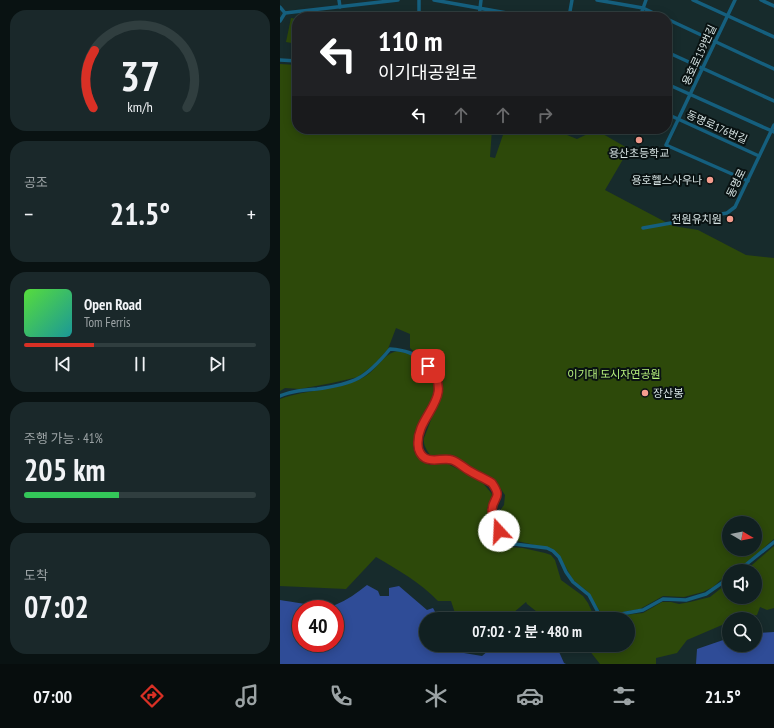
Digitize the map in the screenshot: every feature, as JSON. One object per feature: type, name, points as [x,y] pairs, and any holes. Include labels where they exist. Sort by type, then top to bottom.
[{"type":"street","points":[[339,0],[340,7]]},
{"type":"street","points":[[294,12],[398,0]]},
{"type":"street","points":[[418,12],[419,0]]},
{"type":"street","points":[[434,0],[502,12]]},
{"type":"street","points":[[480,12],[481,0]]},
{"type":"street","points":[[570,12],[572,0]]},
{"type":"street","points":[[597,0],[643,8],[651,12]]},
{"type":"street","points":[[642,12],[646,0]]},
{"type":"street","points":[[693,0],[774,37]]},
{"type":"street","name":"용호로159번길","points":[[672,132],[735,0]]},
{"type":"street","points":[[761,0],[774,6]]},
{"type":"street","points":[[280,7],[285,13]]},
{"type":"street","points":[[285,13],[292,12]]},
{"type":"street","points":[[280,21],[285,13]]},
{"type":"street","points":[[672,21],[774,69]]},
{"type":"street","points":[[672,54],[774,101]]},
{"type":"street","points":[[280,60],[292,61]]},
{"type":"street","points":[[672,86],[773,131]]},
{"type":"street","name":"동명로176번길","points":[[672,116],[760,156]]},
{"type":"street","name":"동명로","points":[[643,228],[727,213],[735,207],[773,131],[774,125]]},
{"type":"street","name":"용호로159번길","points":[[671,134],[666,145],[748,182]]},
{"type":"street","points":[[280,396],[357,380],[371,371],[390,349],[416,355],[437,377],[439,384],[436,399],[418,437],[418,447],[423,458],[433,460],[452,460],[492,483],[497,489],[498,495],[492,509],[501,536],[506,543],[547,548],[553,551],[559,557],[566,572],[573,582],[589,595],[599,614],[610,616],[643,610],[663,599],[686,600],[706,594],[722,583]]},
{"type":"street","points":[[747,564],[774,542]]},
{"type":"green space","points":[[291,18],[292,18],[292,43],[286,42]]},
{"type":"green space","name":"이기대 도시자연공원","points":[[280,64],[292,65],[292,134],[492,134],[490,157],[495,158],[503,134],[564,134],[577,139],[588,134],[603,134],[629,149],[605,190],[673,226],[698,230],[746,255],[774,258],[774,539],[762,549],[762,516],[722,516],[722,556],[754,556],[746,563],[722,564],[722,579],[713,587],[703,592],[684,597],[663,596],[640,609],[623,612],[601,612],[588,592],[573,580],[560,557],[552,549],[517,541],[505,532],[498,516],[504,505],[505,495],[496,482],[453,458],[430,455],[424,445],[424,438],[442,391],[443,384],[441,376],[410,348],[410,334],[396,328],[388,349],[375,364],[358,377],[300,389],[285,388],[280,391]]},
{"type":"green space","points":[[398,351],[410,354],[424,367],[436,388],[436,394],[425,417],[415,431],[413,447],[415,453],[422,462],[430,465],[446,463],[482,482],[492,494],[491,503],[487,508],[490,519],[495,527],[496,534],[506,547],[523,548],[551,555],[555,560],[561,580],[583,596],[592,612],[537,612],[526,602],[514,612],[455,612],[451,601],[438,601],[416,582],[376,557],[346,589],[280,586],[280,399],[354,382],[369,374],[384,358],[393,352]]},
{"type":"green space","points":[[774,546],[774,608],[767,610],[760,607],[758,612],[722,612],[722,625],[687,640],[677,653],[656,658],[656,664],[600,664],[591,652],[635,652],[635,614],[643,613],[662,602],[679,604],[690,602],[710,597],[722,588],[722,604],[762,604],[762,564],[753,564]]},
{"type":"water","points":[[367,585],[378,591],[380,596],[389,596],[389,588],[399,586],[427,610],[433,608],[435,612],[419,612],[419,652],[458,652],[482,656],[487,652],[559,652],[564,663],[566,664],[280,664],[280,600],[292,602],[292,652],[344,652],[344,601]]},
{"type":"water","points":[[774,632],[774,664],[696,664],[697,649],[722,640],[722,652],[762,652],[762,633]]},
{"type":"place","name":"용산초등학교","points":[[639,140]]},
{"type":"place","name":"용호헬스사우나","points":[[710,180]]},
{"type":"place","name":"전원유치원","points":[[730,219]]},
{"type":"place","name":"장산봉","points":[[645,393]]},
{"type":"route","points":[[428,366],[437,377],[439,390],[418,437],[418,447],[420,453],[423,458],[427,460],[452,460],[492,483],[497,489],[498,495],[492,509],[499,531]]}]
